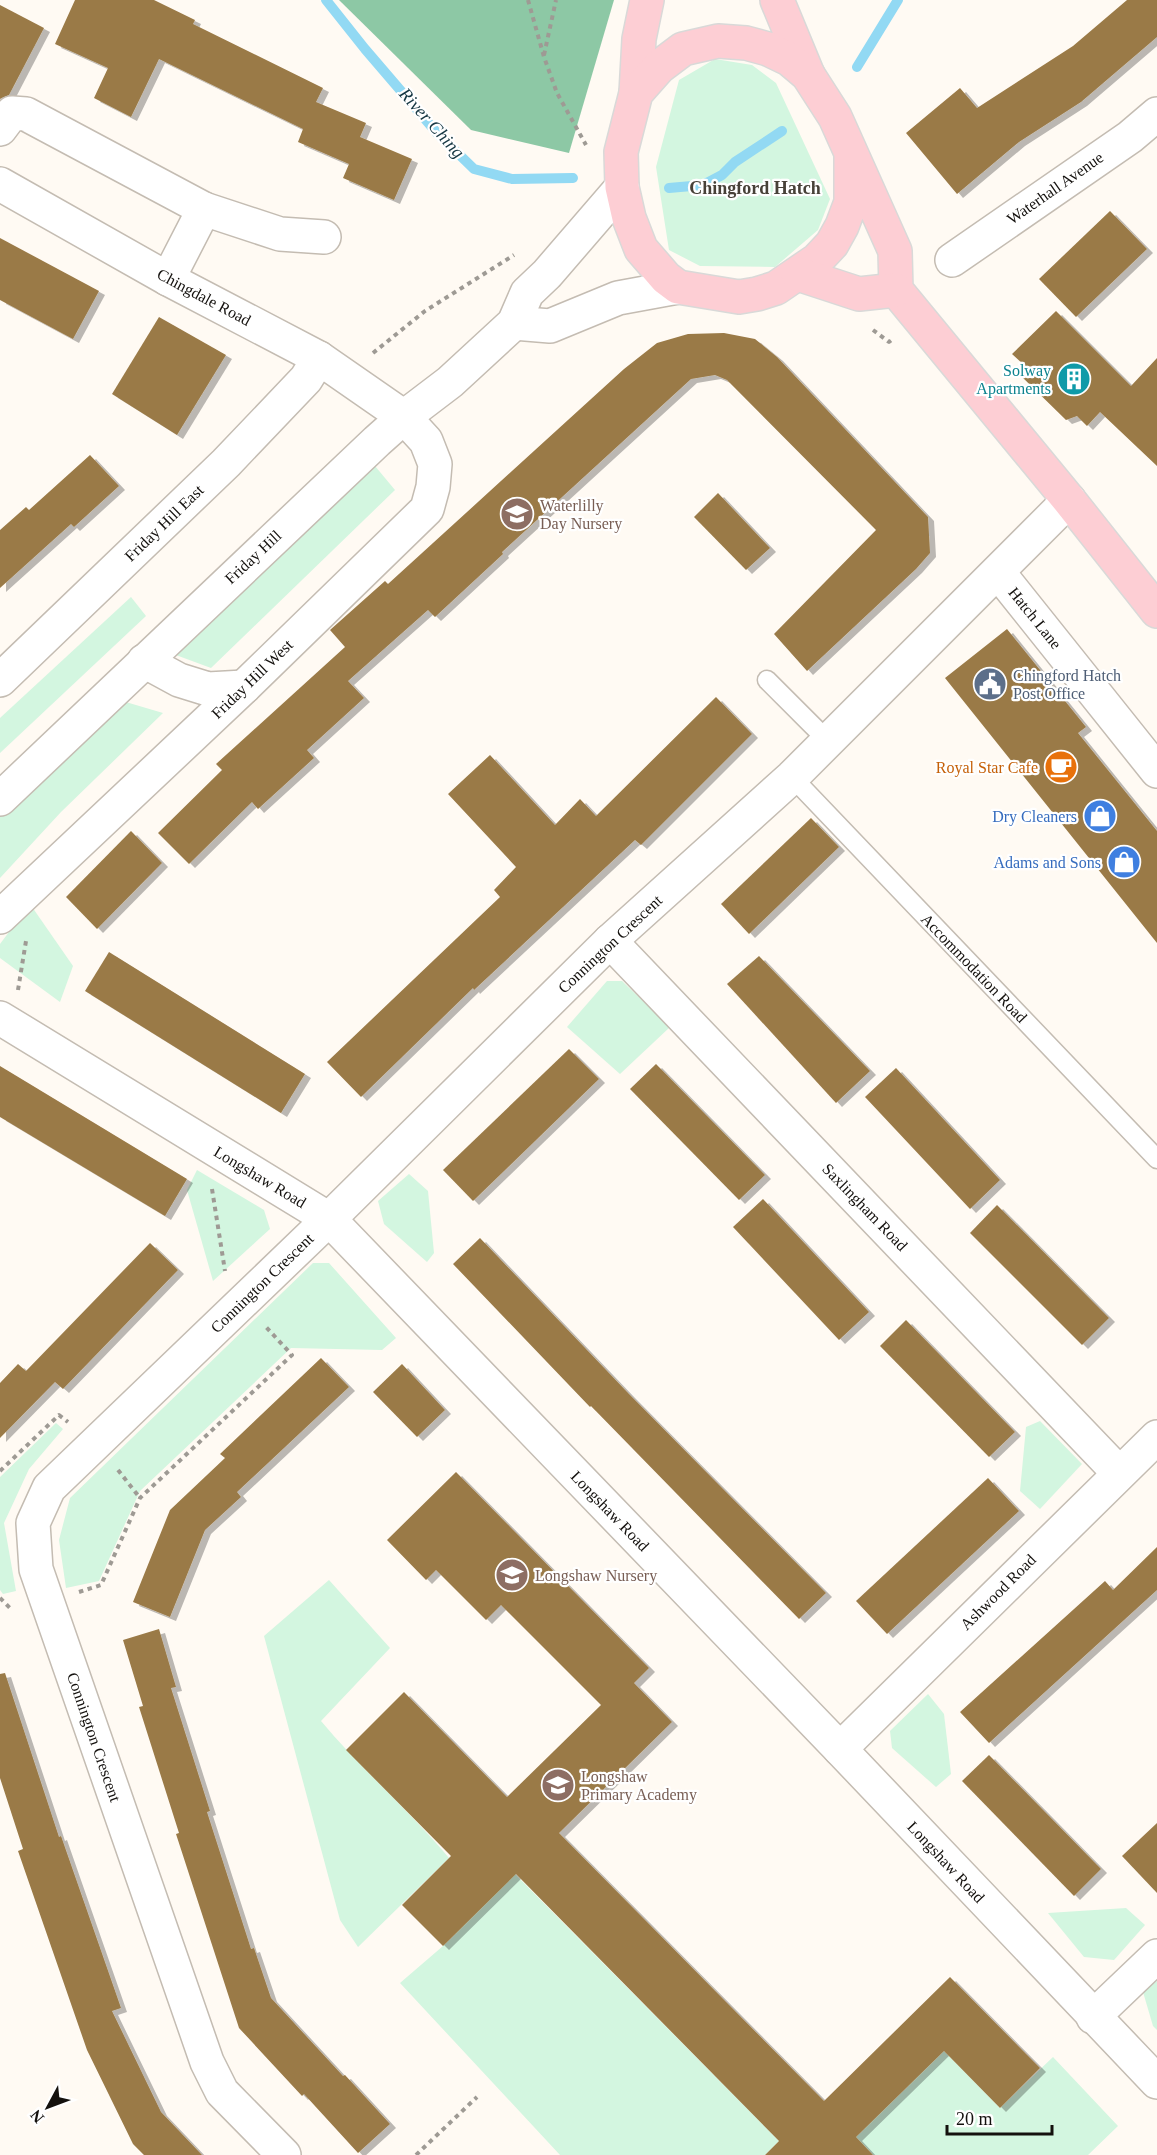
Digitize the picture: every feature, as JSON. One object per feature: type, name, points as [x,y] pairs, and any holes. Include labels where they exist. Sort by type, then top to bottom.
[{"type":"main road","points":[[636,93],[639,39],[647,0]]},
{"type":"main road","points":[[777,0],[851,153],[895,251],[896,290],[1157,611]]},
{"type":"main road","points":[[821,95],[789,59],[768,49],[746,43],[718,40],[683,49],[659,67],[636,93],[605,151],[622,187],[629,218],[641,249],[666,278],[678,287],[739,297],[776,288],[817,260],[832,244],[851,202],[851,153]]},
{"type":"main road","points":[[798,274],[859,294],[896,290]]},
{"type":"street","points":[[0,129],[12,113],[26,114],[204,209],[280,234],[324,237]]},
{"type":"street","name":"Waterhall Avenue","points":[[952,260],[1130,137],[1157,114]]},
{"type":"street","name":"Chingdale Road","points":[[0,184],[168,279],[319,357],[404,417]]},
{"type":"street","name":"Friday Hill","points":[[0,799],[404,417],[450,382],[514,323],[527,293],[547,274],[622,187]]},
{"type":"street","points":[[168,279],[204,209]]},
{"type":"street","points":[[514,323],[550,326],[618,298],[678,287]]},
{"type":"street","name":"Friday Hill East","points":[[0,680],[226,463],[306,379],[319,357]]},
{"type":"street","name":"Friday Hill West","points":[[0,917],[244,687],[427,509],[433,488],[435,464],[426,441],[404,417]]},
{"type":"street","name":"Hatch Lane","points":[[1069,500],[998,572],[1157,771]]},
{"type":"street","name":"Connington Crescent","points":[[284,2155],[222,2092],[207,2062],[36,1569],[33,1522],[49,1488],[237,1308],[610,941],[792,777],[998,572]]},
{"type":"street","points":[[144,661],[179,680],[208,689],[244,687]]},
{"type":"street","name":"Saxlingham Road","points":[[610,941],[1119,1473]]},
{"type":"street","name":"Longshaw Road","points":[[6,1022],[329,1218],[1157,2082]]},
{"type":"street","name":"Ashwood Road","points":[[840,1749],[1157,1437]]},
{"type":"street","points":[[1093,2017],[1157,1956]]},
{"type":"lane","points":[[767,680],[828,741]]},
{"type":"lane","name":"Accommodation Road","points":[[792,777],[1157,1159]]},
{"type":"path","points":[[528,0],[557,93],[605,151]]},
{"type":"path","points":[[544,57],[556,0]]},
{"type":"path","points":[[364,360],[425,311],[520,251]]},
{"type":"path","points":[[6,1022],[34,885]]},
{"type":"path","points":[[47,1601],[101,1585],[140,1498],[292,1354],[237,1308],[205,1143]]},
{"type":"path","points":[[0,1471],[58,1415],[96,1442]]},
{"type":"path","points":[[416,2155],[477,2097]]},
{"type":"green space","points":[[339,0],[614,0],[569,153],[471,130]]},
{"type":"green space","points":[[715,59],[752,65],[776,83],[830,199],[818,230],[775,267],[700,266],[669,250],[656,167],[679,80]]},
{"type":"green space","points":[[375,466],[395,490],[211,668],[165,651]]},
{"type":"green space","points":[[131,597],[146,616],[0,753],[0,718]]},
{"type":"green space","points":[[119,700],[163,713],[61,812],[0,878],[0,815]]},
{"type":"green space","points":[[30,904],[73,966],[60,1002],[0,958],[0,944]]},
{"type":"green space","points":[[607,981],[622,981],[670,1027],[620,1074],[567,1027]]},
{"type":"green space","points":[[197,1170],[264,1210],[270,1229],[213,1281],[187,1190]]},
{"type":"green space","points":[[409,1174],[428,1191],[434,1253],[427,1262],[384,1224],[378,1201]]},
{"type":"green space","points":[[313,1263],[329,1263],[396,1338],[382,1350],[291,1348],[140,1491],[99,1581],[66,1588],[59,1540],[70,1498]]},
{"type":"green space","points":[[1040,1421],[1082,1464],[1040,1509],[1020,1491],[1026,1427]]},
{"type":"green space","points":[[56,1423],[63,1429],[29,1469],[4,1523],[16,1591],[3,1594],[0,1590],[0,1477]]},
{"type":"green space","points":[[329,1580],[390,1648],[321,1721],[449,1858],[358,1947],[340,1920],[264,1636]]},
{"type":"green space","points":[[928,1694],[944,1714],[951,1774],[936,1787],[892,1748],[890,1731]]},
{"type":"green space","points":[[515,1874],[779,2141],[765,2155],[560,2155],[400,1983],[443,1946]]},
{"type":"green space","points":[[1126,1908],[1145,1925],[1114,1960],[1084,1957],[1048,1913]]},
{"type":"green space","points":[[1157,1981],[1157,2030],[1153,2026],[1143,1992]]},
{"type":"green space","points":[[944,2051],[1000,2108],[1053,2057],[1118,2126],[1088,2155],[873,2155],[856,2137]]},
{"type":"building","points":[[75,0],[154,0],[195,20],[193,24],[323,88],[316,102],[366,123],[360,137],[412,159],[394,200],[343,178],[349,164],[298,142],[303,129],[159,59],[131,117],[94,98],[108,68],[55,44]]},
{"type":"building","points":[[1127,0],[1157,0],[1157,37],[1081,102],[1019,142],[957,194],[906,133],[960,88],[977,108],[1073,46]]},
{"type":"building","points":[[0,5],[44,28],[9,95],[0,99]]},
{"type":"building","points":[[1110,211],[1147,249],[1076,317],[1039,279]]},
{"type":"building","points":[[0,238],[99,291],[73,339],[0,300]]},
{"type":"building","points":[[1056,311],[1131,386],[1157,358],[1157,466],[1100,412],[1087,426],[1077,416],[1066,420],[1020,375],[1024,365],[1012,354]]},
{"type":"building","points":[[159,317],[226,355],[177,435],[112,394]]},
{"type":"building","points":[[724,333],[755,339],[777,357],[928,517],[930,553],[916,569],[807,671],[774,634],[876,530],[727,380],[715,375],[691,379],[502,552],[503,554],[435,617],[428,610],[348,681],[364,698],[307,750],[314,758],[258,809],[252,802],[189,864],[158,833],[222,770],[216,764],[345,647],[330,630],[385,581],[388,584],[624,369],[657,343],[688,334]]},
{"type":"building","points":[[90,455],[119,486],[74,527],[71,524],[0,588],[0,530],[26,507],[29,510]]},
{"type":"building","points":[[718,493],[770,548],[746,570],[694,517]]},
{"type":"building","points":[[1007,629],[1086,727],[1078,733],[1157,831],[1157,943],[945,678]]},
{"type":"building","points":[[716,697],[752,734],[641,845],[635,840],[474,990],[473,988],[361,1097],[327,1062],[500,897],[494,890],[516,867],[448,794],[490,755],[555,825],[580,799],[596,816]]},
{"type":"building","points":[[811,818],[839,847],[749,934],[721,904]]},
{"type":"building","points":[[131,831],[162,863],[97,929],[66,897]]},
{"type":"building","points":[[109,952],[305,1074],[281,1113],[85,991]]},
{"type":"building","points":[[759,956],[870,1071],[836,1103],[727,984]]},
{"type":"building","points":[[569,1049],[599,1079],[473,1201],[443,1170]]},
{"type":"building","points":[[656,1064],[765,1175],[739,1200],[630,1089]]},
{"type":"building","points":[[0,1066],[187,1179],[165,1216],[0,1117]]},
{"type":"building","points":[[896,1068],[1000,1180],[970,1209],[865,1097]]},
{"type":"building","points":[[763,1199],[869,1312],[839,1340],[733,1227]]},
{"type":"building","points":[[997,1205],[1109,1318],[1082,1345],[970,1233]]},
{"type":"building","points":[[480,1238],[629,1394],[826,1593],[799,1619],[453,1264]]},
{"type":"building","points":[[150,1243],[178,1270],[63,1389],[55,1382],[0,1438],[0,1383],[18,1364],[26,1371]]},
{"type":"building","points":[[906,1320],[1015,1432],[989,1457],[880,1346]]},
{"type":"building","points":[[321,1358],[349,1387],[237,1492],[241,1497],[205,1530],[170,1617],[133,1602],[170,1510],[225,1458],[220,1454]]},
{"type":"building","points":[[402,1364],[445,1410],[417,1437],[373,1392]]},
{"type":"building","points":[[456,1472],[649,1668],[634,1683],[672,1722],[559,1833],[824,2101],[950,1977],[1040,2068],[1000,2108],[944,2051],[856,2137],[873,2155],[765,2155],[779,2141],[516,1874],[443,1946],[402,1905],[451,1856],[346,1750],[404,1692],[507,1797],[601,1705],[501,1605],[486,1620],[436,1570],[426,1580],[387,1540]]},
{"type":"building","points":[[988,1478],[1019,1511],[887,1634],[856,1601]]},
{"type":"building","points":[[1157,1547],[1157,1590],[989,1743],[960,1712],[1105,1581],[1113,1590]]},
{"type":"building","points":[[159,1629],[176,1687],[171,1688],[210,1811],[207,1812],[251,1949],[254,1948],[271,1998],[390,2124],[358,2153],[239,2028],[176,1834],[179,1833],[139,1707],[143,1706],[123,1640]]},
{"type":"building","points":[[5,1673],[59,1837],[61,1836],[121,2008],[112,2011],[161,2112],[202,2155],[144,2155],[133,2144],[87,2050],[18,1851],[23,1849],[0,1778],[0,1674]]},
{"type":"building","points":[[989,1755],[1101,1869],[1074,1896],[962,1781]]},
{"type":"building","points":[[1157,1823],[1157,1893],[1122,1856]]},
{"type":"waterway","name":"River Ching","points":[[326,0],[437,133],[474,169],[512,179],[573,178]]},
{"type":"waterway","name":"River Ching","points":[[857,67],[898,0]]},
{"type":"waterway","name":"River Ching","points":[[669,188],[703,185],[722,175],[735,162],[782,131]]},
{"type":"place","name":"Solway Apartments","points":[[1074,379]]},
{"type":"place","name":"Waterlilly Day Nursery","points":[[517,514]]},
{"type":"place","name":"Chingford Hatch Post Office","points":[[990,684]]},
{"type":"place","name":"Royal Star Cafe","points":[[1061,767]]},
{"type":"place","name":"Dry Cleaners","points":[[1100,816]]},
{"type":"place","name":"Adams and Sons","points":[[1124,862]]},
{"type":"place","name":"Longshaw Nursery","points":[[512,1575]]},
{"type":"place","name":"Longshaw Primary Academy","points":[[558,1785]]},
{"type":"district","name":"Chingford Hatch","points":[[755,188]]}]
